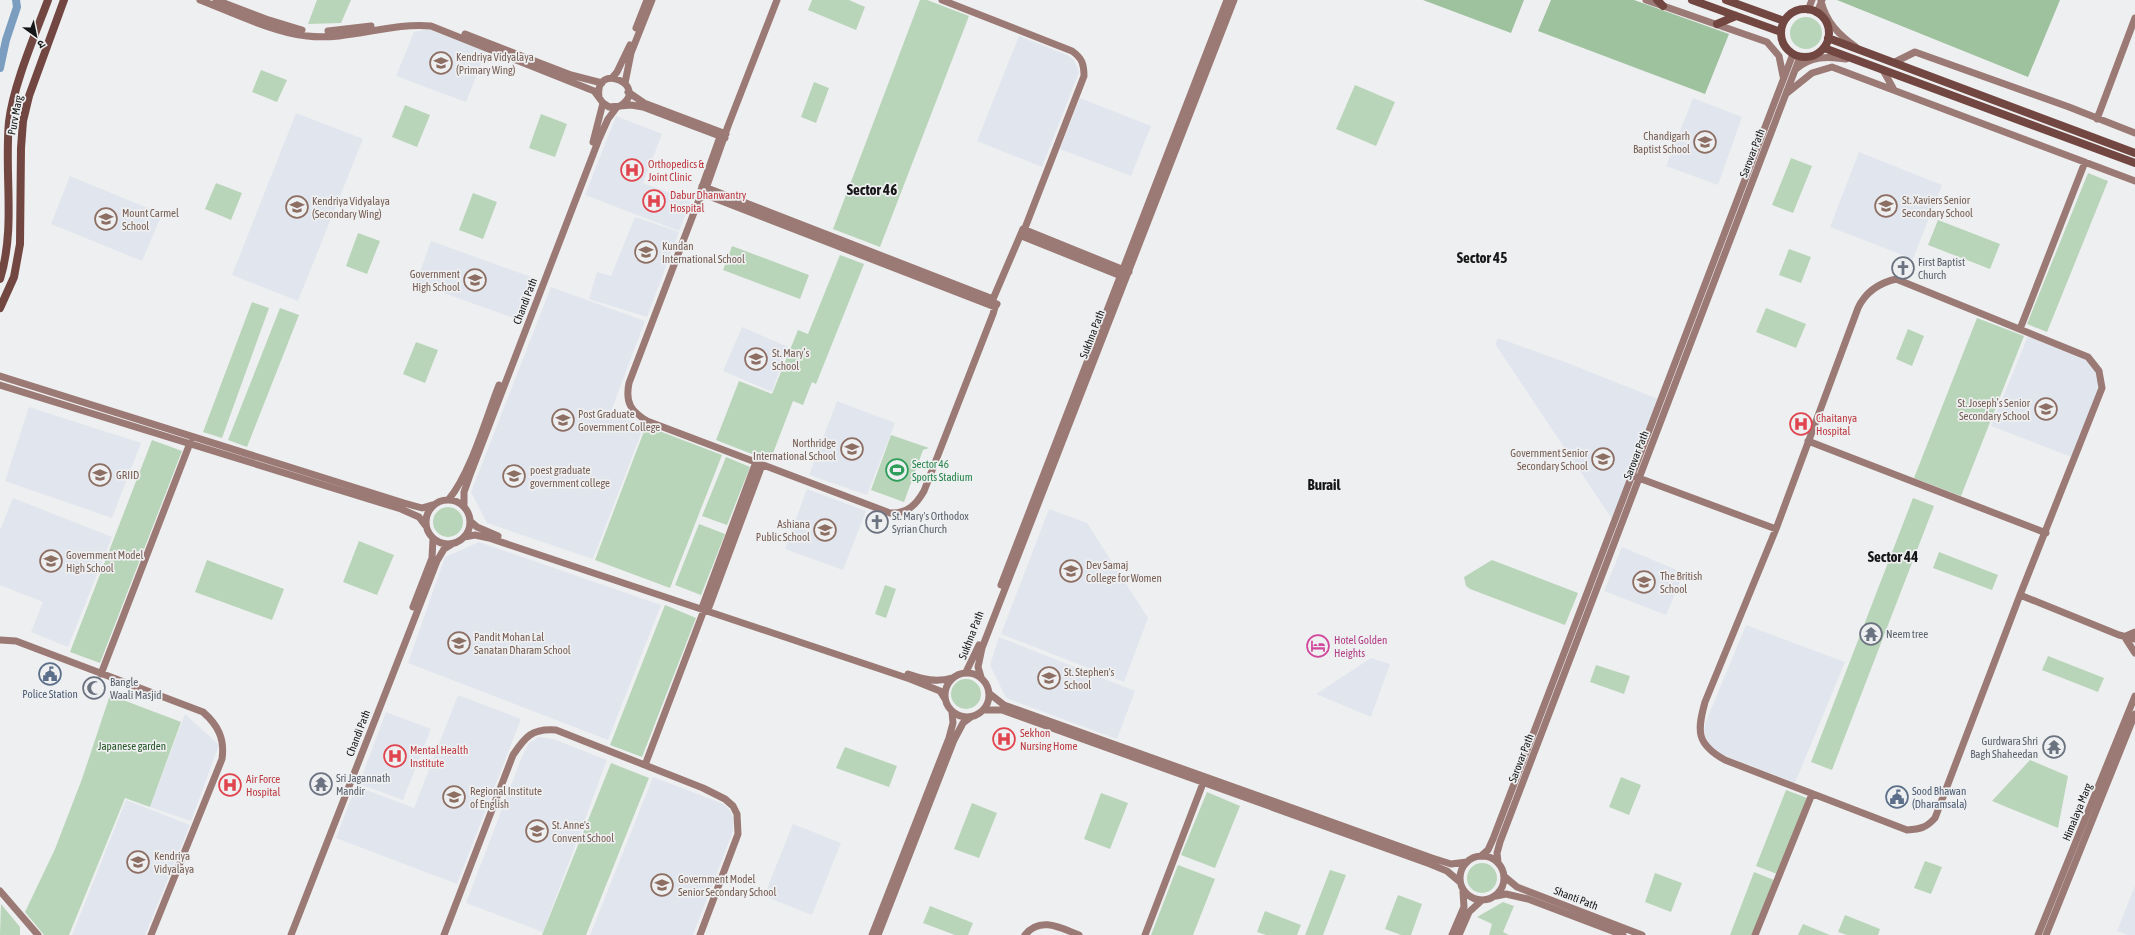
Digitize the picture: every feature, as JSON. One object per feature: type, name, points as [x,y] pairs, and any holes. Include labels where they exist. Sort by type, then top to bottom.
[{"type":"highway","name":"Purv Marg","points":[[0,279],[7,246],[9,120],[16,90],[48,0]]},
{"type":"highway","name":"Purv Marg","points":[[0,308],[14,277],[19,250],[23,121],[29,96],[64,0]]},
{"type":"highway","points":[[1692,0],[1781,32]]},
{"type":"highway","points":[[1726,0],[1744,4],[1784,21]]},
{"type":"highway","points":[[1808,10],[1817,13],[1827,25],[1828,38],[1824,48],[1813,56],[1797,56],[1783,43],[1781,32],[1784,21],[1796,11],[1808,10]]},
{"type":"highway","points":[[1717,24],[1736,16]]},
{"type":"highway","points":[[1828,38],[2135,153]]},
{"type":"highway","points":[[1824,48],[2135,163]]},
{"type":"main road","points":[[200,0],[263,24],[307,36],[339,36],[414,25],[431,26],[594,91],[603,103],[609,107],[619,107],[630,104],[724,133]]},
{"type":"main road","points":[[216,0],[266,19],[308,32],[336,31],[416,20],[434,22],[571,75],[602,83],[612,78],[618,72],[647,0]]},
{"type":"main road","points":[[619,107],[625,102],[628,92],[625,83],[631,53],[652,0]]},
{"type":"main road","points":[[777,0],[724,133],[629,383],[627,397],[634,410],[647,421],[890,513],[900,513],[910,509],[917,503],[924,492],[1084,76],[1084,67],[1080,57],[1059,46],[942,0]]},
{"type":"main road","name":"Sukhna Path","points":[[981,677],[978,667],[982,648],[1125,274],[1227,0]]},
{"type":"main road","name":"Sukhna Path","points":[[966,672],[973,662],[1234,0]]},
{"type":"main road","points":[[1646,0],[1660,3],[1761,39],[1770,44],[1781,60],[1783,69],[1782,83]]},
{"type":"main road","points":[[1808,10],[1812,0]]},
{"type":"main road","points":[[1817,13],[1821,0]]},
{"type":"main road","points":[[1821,0],[1825,13],[1834,29],[1860,50]]},
{"type":"main road","points":[[2097,119],[2135,18]]},
{"type":"main road","points":[[1895,62],[1915,52],[2069,107],[2135,133]]},
{"type":"main road","name":"Sarovar Path","points":[[1498,862],[1497,853],[1500,842],[1782,83],[1797,56]]},
{"type":"main road","name":"Sarovar Path","points":[[1481,856],[1488,850],[1493,839],[1636,477],[1796,69],[1797,56]]},
{"type":"main road","points":[[1796,69],[1802,63],[1821,57],[1856,60]]},
{"type":"main road","points":[[1786,93],[1812,73],[1832,67],[2135,181]]},
{"type":"main road","points":[[1883,70],[1894,90]]},
{"type":"main road","points":[[612,78],[618,78],[625,83]]},
{"type":"main road","points":[[599,97],[602,83]]},
{"type":"main road","points":[[628,92],[644,103],[724,133]]},
{"type":"main road","name":"Chandi Path","points":[[449,499],[456,490],[474,450],[595,138],[603,103]]},
{"type":"main road","name":"Chandi Path","points":[[464,506],[464,492],[478,453],[599,139],[608,119],[619,107]]},
{"type":"main road","points":[[2020,329],[2085,162]]},
{"type":"main road","points":[[702,192],[993,299]]},
{"type":"main road","points":[[702,192],[995,307]]},
{"type":"main road","points":[[1023,233],[1125,274]]},
{"type":"main road","points":[[995,307],[993,299],[1023,233]]},
{"type":"main road","points":[[1896,279],[2088,357],[2099,371],[2102,381],[2102,388],[2096,406],[2020,595],[1935,818],[1928,826],[1921,829],[1907,830],[1812,794],[1712,753],[1705,745],[1699,733],[1700,720],[1705,702],[1776,529],[1808,441],[1858,308],[1869,291],[1879,285],[1896,279]]},
{"type":"main road","points":[[0,376],[422,508],[449,499],[464,506],[468,513],[470,521],[469,530],[464,537]]},
{"type":"main road","points":[[0,385],[401,509],[419,517],[433,539],[440,543],[452,544],[464,537],[475,535],[489,538],[911,675],[941,682],[966,672],[981,677],[987,685],[990,694],[988,703],[984,710]]},
{"type":"main road","points":[[1808,441],[2046,533]]},
{"type":"main road","points":[[101,674],[190,443]]},
{"type":"main road","points":[[645,765],[759,464]]},
{"type":"main road","points":[[1636,477],[1776,529]]},
{"type":"main road","points":[[425,525],[426,514],[432,505]]},
{"type":"main road","points":[[470,521],[477,527],[490,533],[705,607],[940,691],[952,712],[953,723],[949,738],[872,935]]},
{"type":"main road","name":"Chandi Path","points":[[286,935],[432,558],[433,539]]},
{"type":"main road","name":"Chandi Path","points":[[291,935],[437,560],[444,550],[452,544]]},
{"type":"main road","points":[[2020,595],[2135,643]]},
{"type":"main road","points":[[2123,637],[2135,632]]},
{"type":"main road","points":[[2123,637],[2135,639]]},
{"type":"main road","points":[[2123,637],[2135,653]]},
{"type":"main road","points":[[0,640],[16,641],[203,712],[222,736],[224,746],[222,759],[151,935]]},
{"type":"main road","points":[[945,699],[946,688],[952,678]]},
{"type":"main road","points":[[990,694],[1004,705],[1447,871],[1460,882]]},
{"type":"main road","name":"Himalaya Marg","points":[[2038,935],[2135,696]]},
{"type":"main road","points":[[878,935],[954,740],[963,723],[984,710],[1002,710],[1451,864],[1467,862],[1481,856],[1498,862],[1505,877],[1502,889],[1496,896],[1480,901],[1470,912],[1459,935]]},
{"type":"main road","points":[[952,712],[959,716],[971,717]]},
{"type":"main road","name":"Himalaya Marg","points":[[2046,935],[2135,714]]},
{"type":"main road","points":[[444,935],[513,755],[526,737],[545,729],[556,730],[703,788],[725,799],[737,814],[738,834],[700,935]]},
{"type":"main road","points":[[1145,935],[1204,780]]},
{"type":"main road","points":[[1755,935],[1812,794]]},
{"type":"main road","points":[[1452,935],[1464,907],[1463,890],[1460,882],[1462,868],[1467,862]]},
{"type":"main road","name":"Shanti Path","points":[[1505,877],[1518,887],[1642,935]]},
{"type":"main road","points":[[1463,890],[1471,898],[1480,901]]},
{"type":"main road","points":[[0,891],[38,935]]},
{"type":"main road","name":"Shanti Path","points":[[1496,896],[1506,894],[1528,899],[1623,935]]},
{"type":"main road","points":[[1025,935],[1034,927],[1047,924],[1079,935]]},
{"type":"shaded area","name":"Kendriya Vidyalaya (Primary Wing)","points":[[428,29],[486,51],[466,102],[396,76],[414,32]]},
{"type":"shaded area","points":[[1019,36],[1067,55],[1074,60],[1079,72],[1042,167],[977,141]]},
{"type":"shaded area","points":[[1080,98],[1151,126],[1131,176],[1060,149]]},
{"type":"shaded area","name":"Chandigarh Baptist School","points":[[1693,98],[1742,117],[1718,185],[1666,166]]},
{"type":"shaded area","name":"Kendriya Vidyalaya (Secondary Wing)","points":[[296,113],[363,139],[298,301],[232,275]]},
{"type":"shaded area","points":[[616,116],[662,134],[643,183],[691,201],[679,231],[585,195]]},
{"type":"shaded area","name":"St. Xaviers Senior Secondary School","points":[[1859,152],[1942,185],[1913,259],[1830,227]]},
{"type":"shaded area","name":"Mount Carmel School","points":[[70,176],[162,214],[142,261],[51,224]]},
{"type":"shaded area","name":"Kundan International School","points":[[635,217],[679,232],[647,317],[589,299],[597,272],[611,276]]},
{"type":"shaded area","name":"Government High School","points":[[431,241],[534,278],[519,320],[416,283]]},
{"type":"shaded area","name":"Post Graduate Government College","points":[[551,287],[645,321],[610,414],[644,426],[593,559],[487,523],[471,492]]},
{"type":"shaded area","name":"St. Mary’s School","points":[[742,327],[788,347],[772,392],[723,371]]},
{"type":"shaded area","name":"St. Joseph’s Senior Secondary School","points":[[2028,336],[2087,361],[2096,371],[2100,385],[2074,458],[1991,426]]},
{"type":"shaded area","name":"Government Senior Secondary School","points":[[1498,338],[1565,362],[1658,399],[1612,519],[1495,344]]},
{"type":"shaded area","name":"Northridge International School","points":[[837,401],[895,423],[867,495],[809,475]]},
{"type":"shaded area","points":[[29,407],[141,443],[112,518],[5,481]]},
{"type":"shaded area","name":"Ashiana Public School","points":[[807,489],[866,511],[843,570],[785,549]]},
{"type":"shaded area","name":"Government Model High School","points":[[13,498],[112,537],[68,647],[31,632],[43,602],[0,585],[0,530]]},
{"type":"shaded area","name":"Dev Samaj College for Women","points":[[1049,509],[1087,523],[1148,618],[1124,682],[1001,634]]},
{"type":"shaded area","points":[[479,542],[661,605],[608,740],[408,663],[445,557]]},
{"type":"shaded area","name":"The British School","points":[[1622,547],[1684,573],[1666,615],[1604,591]]},
{"type":"shaded area","points":[[1746,625],[1845,662],[1795,783],[1721,754],[1708,743],[1704,732],[1705,724]]},
{"type":"shaded area","name":"St. Stephen's School","points":[[999,637],[1135,691],[1117,739],[1006,698],[990,665]]},
{"type":"shaded area","points":[[1371,658],[1390,664],[1371,717],[1316,694]]},
{"type":"shaded area","points":[[458,695],[521,719],[457,884],[336,838],[356,786],[414,808]]},
{"type":"shaded area","name":"Mental Health Institute","points":[[386,712],[431,729],[403,800],[359,784]]},
{"type":"shaded area","points":[[185,714],[219,745],[191,821],[150,807]]},
{"type":"shaded area","name":"St. Anne's Convent School","points":[[539,737],[553,739],[607,760],[543,932],[466,903],[523,754],[529,743]]},
{"type":"shaded area","name":"Government Model Senior Secondary School","points":[[653,777],[724,804],[731,812],[734,821],[732,834],[693,935],[590,935]]},
{"type":"shaded area","name":"Kendriya Vidyalaya","points":[[126,800],[190,825],[145,935],[72,935]]},
{"type":"shaded area","points":[[793,824],[841,843],[812,915],[764,896]]},
{"type":"shaded area","points":[[2135,886],[2135,935],[2128,935],[2117,931]]},
{"type":"green space","points":[[317,0],[351,0],[341,23],[308,24]]},
{"type":"green space","points":[[812,0],[849,0],[865,7],[856,30],[808,10]]},
{"type":"green space","points":[[920,0],[927,0],[969,16],[880,247],[833,229]]},
{"type":"green space","points":[[1423,0],[1524,0],[1511,33]]},
{"type":"green space","points":[[1551,0],[1634,0],[1729,34],[1705,94],[1538,31]]},
{"type":"green space","points":[[1837,0],[2060,0],[2028,77]]},
{"type":"green space","points":[[1803,17],[1809,17],[1818,21],[1822,33],[1818,45],[1809,49],[1803,49],[1794,45],[1790,36],[1790,30],[1794,21]]},
{"type":"green space","points":[[261,70],[287,80],[277,102],[252,92]]},
{"type":"green space","points":[[814,82],[829,88],[816,123],[801,117]]},
{"type":"green space","points":[[1355,85],[1395,102],[1376,146],[1336,129]]},
{"type":"green space","points":[[405,105],[430,115],[417,147],[392,137]]},
{"type":"green space","points":[[541,114],[567,124],[555,157],[529,148]]},
{"type":"green space","points":[[1791,158],[1812,166],[1793,213],[1772,205]]},
{"type":"green space","points":[[2088,173],[2108,181],[2047,332],[2027,324]]},
{"type":"green space","points":[[216,183],[242,193],[231,220],[205,209]]},
{"type":"green space","points":[[473,193],[497,202],[483,239],[459,230]]},
{"type":"green space","points":[[1938,220],[2000,244],[1990,269],[1928,245]]},
{"type":"green space","points":[[358,233],[380,241],[367,274],[346,266]]},
{"type":"green space","points":[[732,246],[809,275],[800,299],[723,270]]},
{"type":"green space","points":[[1789,249],[1811,257],[1801,283],[1779,275]]},
{"type":"green space","points":[[840,255],[864,264],[816,384],[812,382],[803,405],[793,401],[770,461],[716,440],[739,381],[772,394],[798,330],[808,334]]},
{"type":"green space","points":[[252,302],[269,308],[222,438],[203,432]]},
{"type":"green space","points":[[280,308],[299,315],[247,447],[228,440]]},
{"type":"green space","points":[[1766,308],[1806,324],[1796,348],[1756,332]]},
{"type":"green space","points":[[1977,318],[2024,336],[1961,496],[1914,478]]},
{"type":"green space","points":[[1908,329],[1924,336],[1912,366],[1896,359]]},
{"type":"green space","points":[[416,342],[438,350],[425,383],[403,374]]},
{"type":"green space","points":[[646,426],[722,455],[670,588],[595,560]]},
{"type":"green space","name":"Sector 46 Sports Stadium","points":[[891,435],[929,448],[923,450],[904,502],[871,490]]},
{"type":"green space","points":[[152,440],[182,451],[100,663],[70,652]]},
{"type":"green space","points":[[726,457],[750,467],[727,525],[702,516]]},
{"type":"green space","points":[[1913,498],[1934,506],[1832,770],[1811,762]]},
{"type":"green space","points":[[448,507],[459,511],[463,522],[459,533],[448,537],[437,533],[433,522],[437,511]]},
{"type":"green space","points":[[699,524],[725,534],[701,595],[675,585]]},
{"type":"green space","points":[[359,541],[394,555],[377,595],[343,582]]},
{"type":"green space","points":[[1939,552],[1998,575],[1992,590],[1933,568]]},
{"type":"green space","points":[[207,560],[284,589],[272,620],[195,592]]},
{"type":"green space","points":[[1492,560],[1578,593],[1565,625],[1470,589],[1466,586],[1464,577]]},
{"type":"green space","points":[[885,585],[896,589],[886,618],[875,614]]},
{"type":"green space","points":[[665,605],[696,618],[642,757],[610,745]]},
{"type":"green space","points":[[2048,656],[2104,678],[2098,692],[2042,670]]},
{"type":"green space","points":[[1596,665],[1630,676],[1624,694],[1590,682]]},
{"type":"green space","points":[[966,679],[977,683],[981,694],[977,705],[966,709],[955,705],[951,694],[955,683]]},
{"type":"green space","name":"Japanese garden","points":[[110,695],[181,722],[150,807],[125,798],[69,935],[44,935],[25,912],[55,849],[82,779]]},
{"type":"green space","points":[[845,747],[897,766],[889,787],[836,768]]},
{"type":"green space","points":[[2030,760],[2068,776],[2058,828],[1992,801]]},
{"type":"green space","points":[[611,763],[649,778],[586,935],[542,935]]},
{"type":"green space","points":[[1621,777],[1641,785],[1629,815],[1609,807]]},
{"type":"green space","points":[[1786,790],[1807,798],[1777,874],[1756,866]]},
{"type":"green space","points":[[1207,792],[1240,806],[1215,868],[1181,855]]},
{"type":"green space","points":[[1101,793],[1128,803],[1110,849],[1084,839]]},
{"type":"green space","points":[[972,803],[997,813],[979,858],[954,849]]},
{"type":"green space","points":[[1925,861],[1942,867],[1931,894],[1914,888]]},
{"type":"green space","points":[[1482,863],[1488,864],[1496,872],[1496,884],[1488,892],[1482,893],[1476,892],[1468,884],[1467,878],[1468,872],[1476,864]]},
{"type":"green space","points":[[1178,865],[1215,879],[1193,935],[1151,935]]},
{"type":"green space","points":[[1330,870],[1346,875],[1323,935],[1305,935]]},
{"type":"green space","points":[[1754,872],[1774,880],[1752,935],[1730,935]]},
{"type":"green space","points":[[1655,873],[1682,883],[1671,912],[1645,902]]},
{"type":"green space","points":[[1398,895],[1422,904],[1411,935],[1401,935],[1385,929]]},
{"type":"green space","points":[[1503,902],[1514,906],[1503,932],[1509,935],[1489,935],[1492,924],[1477,917]]},
{"type":"green space","points":[[1,904],[20,927],[20,935],[0,935]]},
{"type":"green space","points":[[930,906],[973,923],[968,935],[955,935],[923,923]]},
{"type":"green space","points":[[1265,911],[1301,925],[1297,935],[1266,935],[1257,932]]},
{"type":"green space","points":[[1845,915],[1880,929],[1878,935],[1847,935],[1838,932]]},
{"type":"green space","points":[[1803,924],[1830,935],[1798,935]]},
{"type":"waterway","points":[[0,68],[6,40],[17,7],[16,0]]},
{"type":"place","name":"Kendriya Vidyalaya (Primary Wing)","points":[[441,63]]},
{"type":"place","name":"Chandigarh Baptist School","points":[[1705,142]]},
{"type":"place","name":"Orthopedics & Joint Clinic","points":[[632,170]]},
{"type":"place","name":"Dabur Dhanwantry Hospital","points":[[654,201]]},
{"type":"place","name":"St. Xaviers Senior Secondary School","points":[[1886,206]]},
{"type":"place","name":"Kendriya Vidyalaya (Secondary Wing)","points":[[297,207]]},
{"type":"place","name":"Mount Carmel School","points":[[106,219]]},
{"type":"place","name":"Kundan International School","points":[[646,252]]},
{"type":"place","name":"First Baptist Church","points":[[1903,268]]},
{"type":"place","name":"Government High School","points":[[475,280]]},
{"type":"place","name":"St. Mary’s School","points":[[756,359]]},
{"type":"place","name":"St. Joseph’s Senior Secondary School","points":[[2046,409]]},
{"type":"place","name":"Post Graduate Government College","points":[[563,420]]},
{"type":"place","name":"Chaitanya Hospital","points":[[1801,424]]},
{"type":"place","name":"Northridge International School","points":[[852,449]]},
{"type":"place","name":"Government Senior Secondary School","points":[[1603,459]]},
{"type":"place","name":"Sector 46 Sports Stadium","points":[[897,470]]},
{"type":"place","name":"GRIID","points":[[100,475]]},
{"type":"place","name":"poest graduate government college","points":[[514,476]]},
{"type":"place","name":"St. Mary's Orthodox Syrian Church","points":[[877,522]]},
{"type":"place","name":"Ashiana Public School","points":[[825,530]]},
{"type":"place","name":"Government Model High School","points":[[51,561]]},
{"type":"place","name":"Dev Samaj College for Women","points":[[1071,571]]},
{"type":"place","name":"The British School","points":[[1644,582]]},
{"type":"place","name":"Neem tree","points":[[1871,634]]},
{"type":"place","name":"Pandit Mohan Lal Sanatan Dharam School","points":[[459,643]]},
{"type":"place","name":"Hotel Golden Heights","points":[[1318,646]]},
{"type":"place","name":"Police Station","points":[[50,674]]},
{"type":"place","name":"St. Stephen's School","points":[[1049,678]]},
{"type":"place","name":"Bangle Waali Masjid","points":[[94,688]]},
{"type":"place","name":"Sekhon Nursing Home","points":[[1004,739]]},
{"type":"place","name":"Gurdwara Shri Bagh Shaheedan","points":[[2054,747]]},
{"type":"place","name":"Mental Health Institute","points":[[395,756]]},
{"type":"place","name":"Sri Jagannath Mandir","points":[[321,784]]},
{"type":"place","name":"Air Force Hospital","points":[[230,785]]},
{"type":"place","name":"Regional Institute of English","points":[[454,797]]},
{"type":"place","name":"Sood Bhawan (Dharamsala)","points":[[1897,797]]},
{"type":"place","name":"St. Anne's Convent School","points":[[537,831]]},
{"type":"place","name":"Kendriya Vidyalaya","points":[[138,862]]},
{"type":"place","name":"Government Model Senior Secondary School","points":[[662,885]]},
{"type":"district","name":"Sector 46","points":[[872,190]]},
{"type":"district","name":"Sector 45","points":[[1482,258]]},
{"type":"district","name":"Burail","points":[[1324,485]]},
{"type":"district","name":"Sector 44","points":[[1893,557]]}]
